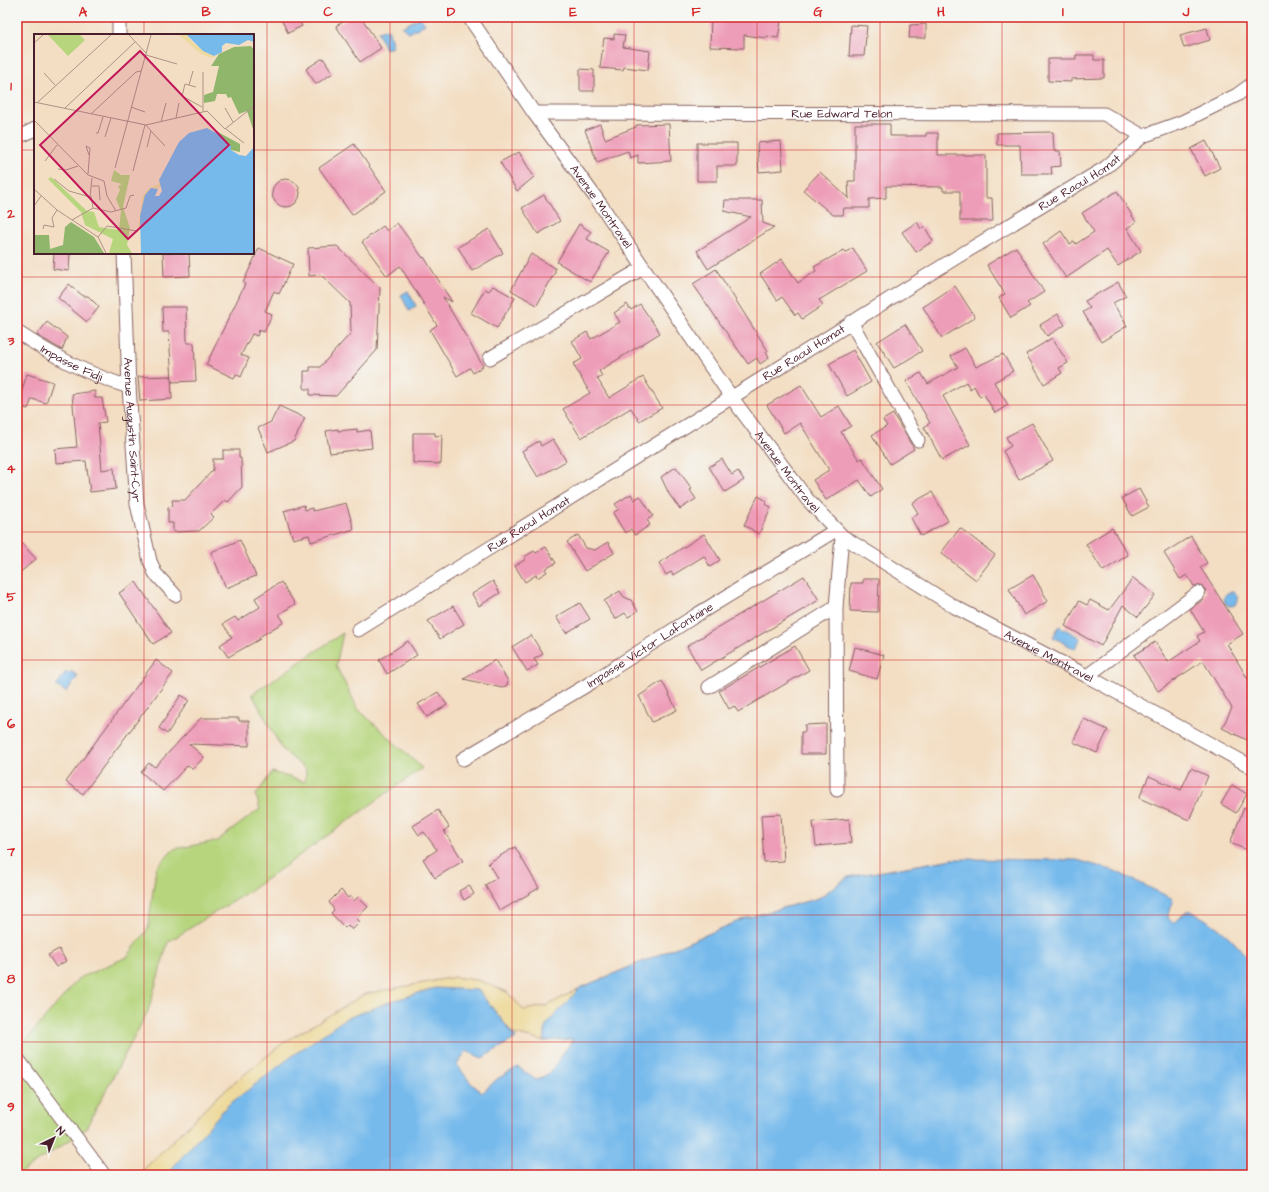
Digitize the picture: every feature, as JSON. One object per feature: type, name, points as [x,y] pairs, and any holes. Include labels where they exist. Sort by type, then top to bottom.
[{"type":"street","points":[[119,17],[119,34]]},
{"type":"street","name":"Avenue Montravel","points":[[469,17],[732,398],[807,499],[839,533],[950,604],[1087,676],[1252,767]]},
{"type":"street","name":"Rue Raoul Homat","points":[[358,630],[732,398],[851,322],[1105,168],[1143,136],[1182,122],[1237,95],[1252,84]]},
{"type":"street","name":"Rue Edward Telon","points":[[534,113],[1104,114],[1143,136]]},
{"type":"street","points":[[17,135],[25,134],[34,130]]},
{"type":"street","name":"Avenue Augustin Saint-Cyr","points":[[124,254],[129,387],[137,504],[150,561],[155,573],[175,595]]},
{"type":"street","points":[[490,358],[643,268]]},
{"type":"street","points":[[851,322],[918,440]]},
{"type":"street","name":"Impasse Fidji","points":[[17,332],[56,357],[99,377],[129,387]]},
{"type":"street","points":[[838,790],[836,606],[839,533]]},
{"type":"street","name":"Impasse Victor Lafontaine","points":[[463,760],[592,682],[698,614],[839,533]]},
{"type":"street","points":[[1087,676],[1198,593]]},
{"type":"street","points":[[709,687],[836,606]]},
{"type":"street","points":[[17,1058],[104,1175]]},
{"type":"green space","points":[[343,633],[336,666],[358,709],[422,768],[254,888],[168,942],[148,1011],[85,1130],[17,1175],[17,1051],[79,978],[127,957],[148,929],[156,868],[174,849],[217,841],[260,809],[256,795],[272,772],[305,782],[306,770],[282,749],[252,694]]},
{"type":"sand","points":[[953,859],[573,1038],[544,1041],[513,1034],[478,990],[187,1175],[138,1175],[217,1097],[283,1043],[365,994],[455,977],[481,981],[507,992],[524,1010],[546,1006],[580,988],[746,918],[819,898],[848,877]]},
{"type":"water","points":[[420,17],[425,24],[409,33],[402,27]]},
{"type":"water","points":[[388,29],[393,47],[385,49],[378,32]]},
{"type":"water","points":[[408,291],[416,306],[409,311],[401,295]]},
{"type":"water","points":[[1228,592],[1234,592],[1238,596],[1238,602],[1234,606],[1228,606],[1224,602],[1224,596]]},
{"type":"water","points":[[1059,626],[1081,638],[1075,649],[1053,637]]},
{"type":"water","points":[[72,672],[78,676],[66,692],[56,686],[65,673]]},
{"type":"water","points":[[953,859],[1077,860],[1115,871],[1173,899],[1168,918],[1173,923],[1189,910],[1209,921],[1238,946],[1252,964],[1252,1175],[166,1175],[227,1106],[296,1053],[345,1019],[392,1001],[435,988],[478,990],[516,1038],[482,1058],[466,1051],[457,1065],[470,1082],[482,1093],[497,1079],[518,1067],[536,1080],[549,1074],[573,1039],[544,1041],[546,1025],[580,988],[746,918],[819,898],[848,877]]},
{"type":"building","points":[[280,17],[297,17],[302,26],[288,33]]},
{"type":"building","points":[[351,17],[361,17],[381,48],[360,62],[336,26]]},
{"type":"building","points":[[711,17],[758,17],[781,21],[778,38],[744,35],[744,48],[710,47]]},
{"type":"building","points":[[926,24],[926,38],[909,38],[910,25]]},
{"type":"building","points":[[851,25],[867,26],[864,56],[849,56]]},
{"type":"building","points":[[1207,28],[1210,40],[1184,48],[1180,35]]},
{"type":"building","points":[[614,34],[625,35],[623,47],[650,51],[648,70],[624,67],[623,70],[600,68],[604,38],[614,39]]},
{"type":"building","points":[[1076,55],[1094,55],[1094,60],[1104,60],[1104,78],[1071,79],[1071,82],[1048,81],[1048,59],[1076,59]]},
{"type":"building","points":[[323,58],[333,73],[316,84],[306,69]]},
{"type":"building","points":[[580,69],[594,70],[594,91],[580,91]]},
{"type":"building","points":[[600,124],[605,139],[636,127],[636,125],[669,124],[671,161],[638,163],[638,155],[630,158],[628,151],[597,162],[585,130]]},
{"type":"building","points":[[855,124],[890,124],[890,136],[926,136],[926,133],[938,133],[938,155],[986,155],[986,198],[992,198],[993,221],[960,221],[960,191],[943,191],[943,187],[886,186],[886,198],[869,199],[869,208],[844,208],[843,215],[833,215],[803,190],[820,172],[849,199],[848,181],[855,181]]},
{"type":"building","points":[[1053,132],[1054,151],[1060,151],[1061,166],[1051,167],[1052,174],[1021,174],[1020,145],[997,145],[997,133]]},
{"type":"building","points":[[781,141],[783,170],[759,172],[757,143]]},
{"type":"building","points":[[1206,141],[1220,168],[1205,176],[1191,149]]},
{"type":"building","points":[[697,143],[737,143],[737,166],[717,166],[717,181],[697,181]]},
{"type":"building","points":[[354,144],[386,191],[352,215],[319,168]]},
{"type":"building","points":[[519,152],[534,177],[517,191],[500,162]]},
{"type":"building","points":[[286,179],[292,180],[296,183],[299,187],[299,199],[296,203],[292,206],[286,207],[280,206],[276,203],[273,199],[272,193],[273,187],[276,183],[280,180]]},
{"type":"building","points":[[1117,191],[1136,222],[1127,228],[1141,251],[1118,266],[1107,250],[1066,278],[1043,244],[1061,231],[1070,244],[1074,241],[1076,244],[1094,232],[1082,213]]},
{"type":"building","points":[[544,195],[560,221],[538,234],[522,208]]},
{"type":"building","points":[[725,200],[762,200],[763,223],[774,227],[708,269],[697,251],[751,217],[724,211]]},
{"type":"building","points":[[917,222],[921,229],[924,226],[933,241],[916,252],[902,232]]},
{"type":"building","points":[[397,223],[423,258],[424,257],[452,302],[443,297],[483,366],[473,373],[470,368],[457,376],[430,330],[437,325],[400,266],[387,276],[362,242],[383,226],[387,231]]},
{"type":"building","points":[[579,224],[591,232],[587,239],[609,252],[590,282],[557,262]]},
{"type":"building","points":[[489,229],[503,253],[472,271],[458,247]]},
{"type":"building","points":[[337,246],[380,288],[377,350],[336,396],[310,395],[310,389],[304,389],[304,371],[310,371],[310,367],[320,367],[351,333],[350,303],[321,275],[309,276],[308,248]]},
{"type":"building","points":[[1016,247],[1044,292],[1027,303],[1030,306],[1011,318],[999,298],[1005,294],[987,265]]},
{"type":"building","points":[[259,248],[293,264],[279,294],[274,291],[265,311],[272,314],[264,332],[259,330],[257,336],[252,334],[241,355],[249,358],[241,377],[236,374],[234,378],[206,365],[245,284],[243,283]]},
{"type":"building","points":[[853,248],[867,271],[819,300],[823,305],[802,319],[798,313],[795,315],[782,297],[777,300],[760,274],[782,259],[798,283],[816,271],[814,267],[844,250],[846,252]]},
{"type":"building","points":[[54,254],[70,254],[69,271],[53,269]]},
{"type":"building","points":[[163,254],[189,254],[190,276],[164,277]]},
{"type":"building","points":[[531,254],[555,268],[555,272],[537,305],[511,290]]},
{"type":"building","points":[[716,269],[768,351],[766,352],[769,358],[760,364],[757,358],[748,364],[693,284]]},
{"type":"building","points":[[1118,282],[1126,296],[1113,303],[1127,326],[1101,342],[1083,312],[1090,308],[1085,301]]},
{"type":"building","points":[[69,284],[83,296],[88,296],[99,307],[87,322],[58,298]]},
{"type":"building","points":[[493,286],[515,298],[497,328],[471,313],[485,289],[489,291]]},
{"type":"building","points":[[955,286],[975,317],[942,338],[923,307]]},
{"type":"building","points":[[627,304],[631,310],[640,304],[660,333],[599,371],[602,376],[597,378],[609,398],[643,377],[662,408],[639,421],[631,408],[581,438],[563,409],[590,393],[573,364],[582,359],[572,341],[587,332],[591,339],[620,322],[614,313]]},
{"type":"building","points":[[162,307],[186,307],[187,343],[194,343],[196,381],[172,382],[169,332],[163,332]]},
{"type":"building","points":[[1058,314],[1065,325],[1047,336],[1040,325]]},
{"type":"building","points":[[47,322],[67,337],[62,350],[37,335]]},
{"type":"building","points":[[905,324],[922,351],[894,368],[877,342]]},
{"type":"building","points":[[1052,338],[1068,363],[1059,368],[1062,373],[1044,384],[1026,354]]},
{"type":"building","points":[[965,348],[976,367],[1003,354],[1013,371],[994,382],[1008,405],[995,413],[984,394],[980,397],[974,386],[970,389],[966,382],[943,396],[970,445],[942,460],[924,427],[930,423],[906,381],[921,373],[928,384],[958,367],[951,356]]},
{"type":"building","points":[[853,350],[871,382],[847,396],[829,364]]},
{"type":"building","points":[[27,374],[53,382],[46,403],[32,399],[28,409],[17,406]]},
{"type":"building","points":[[171,376],[172,399],[140,401],[138,377]]},
{"type":"building","points":[[801,385],[821,417],[839,406],[851,426],[841,432],[859,460],[862,458],[882,489],[871,497],[859,480],[826,500],[813,480],[829,470],[800,423],[784,433],[767,405]]},
{"type":"building","points":[[95,391],[95,398],[102,398],[106,422],[98,423],[102,470],[114,468],[116,489],[90,492],[86,461],[56,463],[55,449],[77,447],[72,394]]},
{"type":"building","points":[[279,406],[305,418],[294,441],[268,452],[258,428],[271,422]]},
{"type":"building","points":[[893,414],[914,449],[890,464],[872,435],[887,426],[883,420]]},
{"type":"building","points":[[1032,423],[1053,461],[1019,480],[1003,451],[1011,446],[1006,437]]},
{"type":"building","points":[[338,429],[338,431],[357,429],[357,432],[370,430],[372,448],[330,453],[326,431]]},
{"type":"building","points":[[413,433],[435,433],[435,436],[442,435],[441,464],[413,463]]},
{"type":"building","points":[[553,439],[566,461],[538,477],[522,451],[539,441],[541,446]]},
{"type":"building","points":[[223,450],[239,450],[239,458],[241,458],[242,487],[228,502],[225,500],[211,514],[214,517],[199,531],[173,532],[173,523],[168,523],[168,507],[173,506],[172,500],[185,500],[213,470],[213,459],[223,459]]},
{"type":"building","points":[[722,459],[732,475],[738,471],[744,480],[725,492],[709,467]]},
{"type":"building","points":[[676,467],[692,489],[690,490],[696,499],[680,509],[669,494],[661,477]]},
{"type":"building","points":[[1139,489],[1149,507],[1132,516],[1122,498]]},
{"type":"building","points":[[932,492],[948,521],[921,536],[911,518],[918,513],[912,503]]},
{"type":"building","points":[[631,494],[634,500],[640,496],[653,516],[647,520],[650,525],[635,535],[631,529],[625,533],[613,513],[619,509],[615,504]]},
{"type":"building","points":[[758,496],[767,501],[765,504],[771,507],[759,534],[744,525]]},
{"type":"building","points":[[346,503],[354,529],[311,542],[309,535],[293,539],[284,511],[304,505],[305,510],[312,508],[313,511]]},
{"type":"building","points":[[960,528],[995,555],[976,580],[941,553]]},
{"type":"building","points":[[1112,528],[1128,555],[1103,571],[1086,544]]},
{"type":"building","points":[[704,534],[720,560],[710,567],[704,556],[673,575],[671,572],[666,575],[659,563]]},
{"type":"building","points":[[578,535],[586,548],[595,550],[608,542],[614,553],[585,571],[567,542]]},
{"type":"building","points":[[1191,536],[1207,563],[1200,567],[1243,634],[1227,644],[1252,686],[1252,731],[1247,740],[1222,728],[1232,708],[1203,661],[1158,691],[1134,655],[1155,642],[1168,662],[1200,641],[1197,636],[1204,632],[1190,609],[1203,600],[1206,592],[1205,589],[1201,586],[1194,586],[1187,575],[1180,579],[1164,553]]},
{"type":"building","points":[[17,538],[36,559],[17,575]]},
{"type":"building","points":[[240,540],[256,576],[226,588],[211,552]]},
{"type":"building","points":[[546,547],[556,563],[545,569],[547,572],[537,578],[536,575],[525,582],[515,566],[526,559],[524,557],[534,551],[536,553]]},
{"type":"building","points":[[1033,575],[1048,601],[1024,615],[1009,589]]},
{"type":"building","points":[[804,576],[819,600],[701,670],[687,646]]},
{"type":"building","points":[[1133,578],[1155,595],[1138,617],[1123,605],[1101,646],[1065,626],[1079,601],[1087,605],[1090,600],[1109,610]]},
{"type":"building","points":[[863,579],[879,579],[878,612],[850,611],[851,583],[863,583]]},
{"type":"building","points":[[493,581],[500,593],[479,606],[472,594]]},
{"type":"building","points":[[136,582],[171,633],[153,644],[119,593]]},
{"type":"building","points":[[281,582],[295,604],[279,614],[284,622],[259,637],[260,639],[228,657],[220,645],[232,637],[223,624],[235,617],[238,621],[260,607],[255,598]]},
{"type":"building","points":[[620,591],[624,597],[631,600],[638,611],[628,617],[625,613],[615,619],[604,601]]},
{"type":"building","points":[[580,603],[590,619],[566,633],[556,617]]},
{"type":"building","points":[[453,606],[464,624],[440,639],[428,621]]},
{"type":"building","points":[[531,635],[543,654],[534,659],[538,665],[527,671],[512,647]]},
{"type":"building","points":[[408,641],[417,655],[387,674],[379,660]]},
{"type":"building","points":[[795,646],[809,670],[738,712],[734,706],[729,709],[719,691]]},
{"type":"building","points":[[855,647],[884,655],[877,679],[849,671]]},
{"type":"building","points":[[156,660],[173,673],[83,794],[66,782]]},
{"type":"building","points":[[495,660],[508,681],[507,685],[502,688],[464,679]]},
{"type":"building","points":[[662,681],[677,710],[652,722],[639,696]]},
{"type":"building","points":[[438,692],[447,705],[427,717],[418,704]]},
{"type":"building","points":[[181,695],[189,700],[167,734],[159,728]]},
{"type":"building","points":[[201,718],[239,718],[239,721],[249,721],[249,746],[189,744],[204,757],[193,769],[188,765],[163,791],[141,772],[149,763],[155,767]]},
{"type":"building","points":[[1084,719],[1108,730],[1097,753],[1073,742]]},
{"type":"building","points":[[826,724],[826,754],[801,754],[801,732],[805,732],[805,725]]},
{"type":"building","points":[[1191,768],[1208,776],[1189,820],[1139,798],[1149,776],[1181,790]]},
{"type":"building","points":[[1232,785],[1247,794],[1236,813],[1221,804]]},
{"type":"building","points":[[1244,808],[1252,812],[1252,852],[1230,843]]},
{"type":"building","points":[[438,810],[449,827],[444,831],[463,861],[435,878],[423,859],[437,850],[424,832],[419,835],[413,826]]},
{"type":"building","points":[[781,814],[784,861],[764,862],[761,815]]},
{"type":"building","points":[[849,819],[851,843],[816,846],[813,822]]},
{"type":"building","points":[[515,847],[539,888],[500,911],[485,885],[497,878],[488,863]]},
{"type":"building","points":[[469,885],[474,894],[464,900],[459,891]]},
{"type":"building","points":[[341,890],[348,898],[350,896],[354,901],[358,897],[368,907],[356,918],[360,922],[352,930],[348,925],[345,928],[331,913],[334,910],[329,902]]},
{"type":"building","points":[[59,949],[66,961],[56,967],[48,955]]}]
